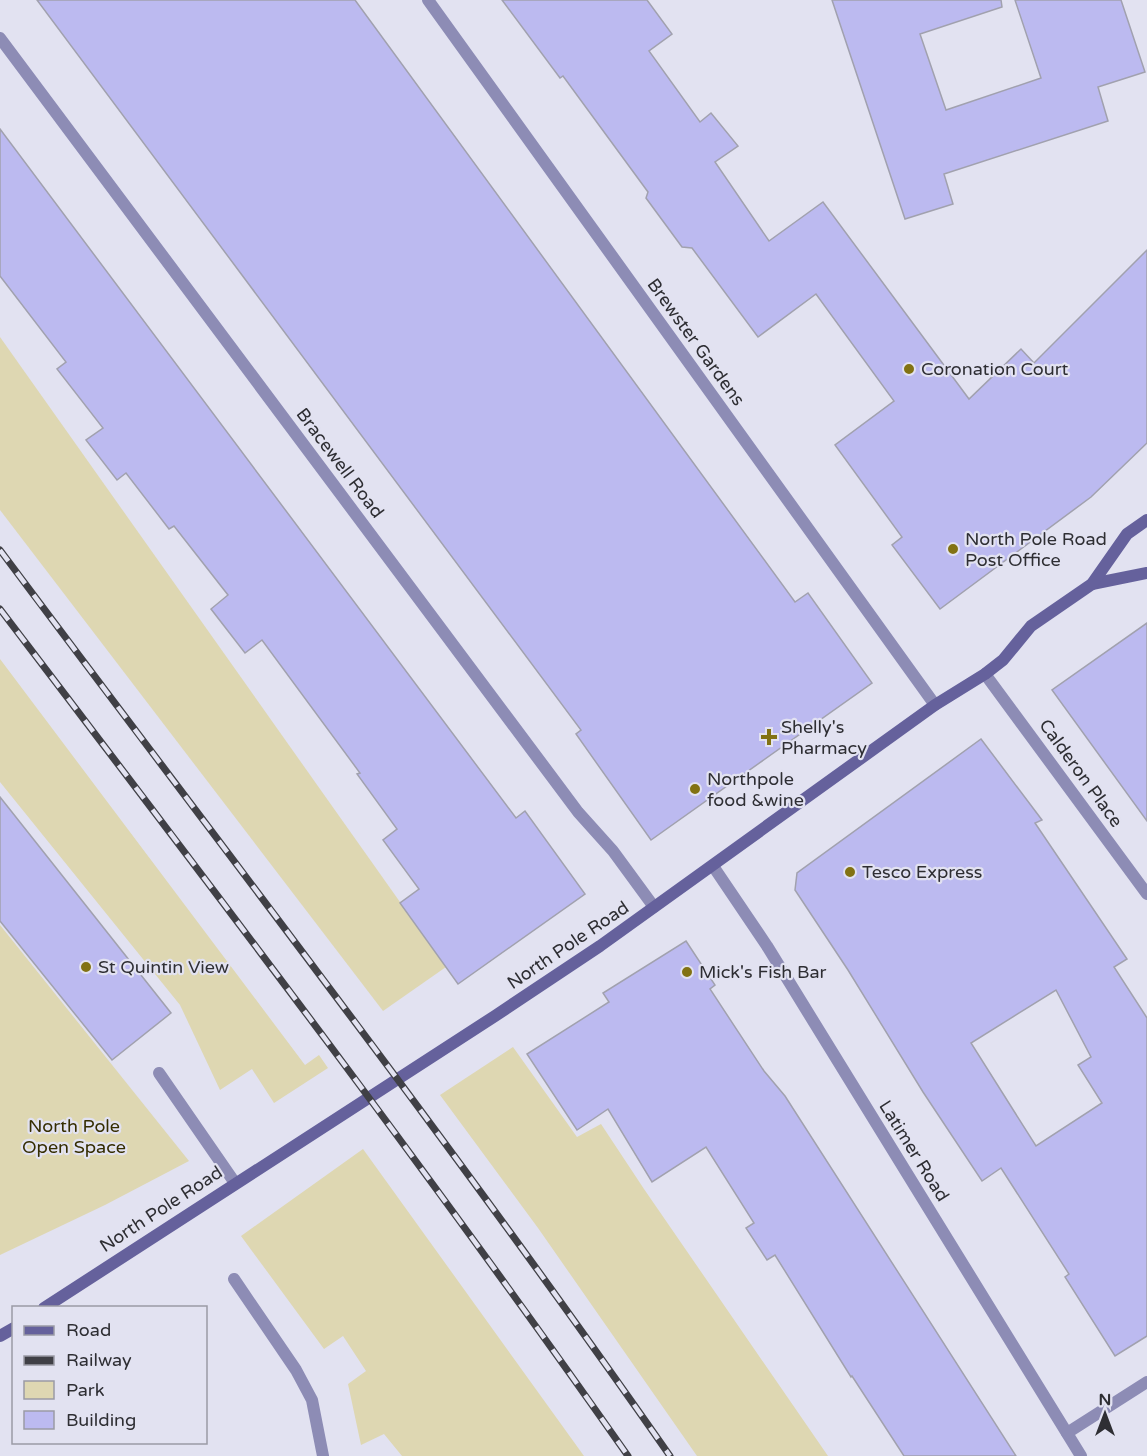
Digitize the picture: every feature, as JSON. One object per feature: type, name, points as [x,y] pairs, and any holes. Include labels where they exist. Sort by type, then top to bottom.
[{"type":"main road","points":[[1092,584],[1127,534],[1147,520]]},
{"type":"main road","points":[[1092,584],[1147,573]]},
{"type":"main road","name":"North Pole Road","points":[[47,1306],[495,1016],[654,907],[934,705],[985,674],[1003,660],[1031,626],[1092,584]]},
{"type":"street","name":"Brewster Gardens","points":[[428,0],[934,705]]},
{"type":"street","name":"Bracewell Road","points":[[0,38],[578,812],[602,838],[654,907]]},
{"type":"street","name":"Calderon Place","points":[[985,674],[1147,894]]},
{"type":"street","name":"Latimer Road","points":[[713,866],[773,956],[1082,1456]]},
{"type":"street","points":[[159,1073],[235,1183]]},
{"type":"street","points":[[234,1279],[296,1370],[312,1400],[323,1456]]},
{"type":"street","points":[[1067,1433],[1147,1382]]},
{"type":"green space","points":[[0,337],[446,967],[383,1011],[0,510]]},
{"type":"green space","points":[[0,659],[305,1065],[319,1055],[328,1068],[274,1103],[252,1069],[220,1090],[180,1005],[0,782]]},
{"type":"green space","name":"North Pole Open Space","points":[[0,925],[189,1161],[105,1205],[0,1255]]},
{"type":"green space","points":[[513,1047],[577,1137],[601,1124],[828,1456],[697,1456],[538,1228],[440,1095]]},
{"type":"green space","points":[[363,1149],[584,1456],[402,1456],[384,1434],[361,1445],[348,1384],[366,1371],[343,1336],[324,1349],[241,1236]]},
{"type":"building","points":[[37,0],[355,0],[795,602],[808,593],[872,683],[651,840],[576,734],[581,730]]},
{"type":"building","points":[[502,0],[647,0],[672,34],[649,51],[700,122],[711,113],[738,146],[715,162],[769,241],[823,202],[969,399],[1021,349],[1034,363],[1147,250],[1147,443],[1091,497],[940,609],[892,545],[902,537],[835,445],[894,401],[816,294],[758,337],[692,248],[682,247],[646,198],[648,192],[563,76],[560,78]]},
{"type":"building","points":[[832,0],[1001,0],[1002,7],[920,34],[946,110],[1041,78],[1015,0],[1121,0],[1145,72],[1098,87],[1108,121],[944,174],[953,204],[905,219]]},
{"type":"building","points":[[0,129],[516,818],[525,811],[585,894],[458,984],[400,903],[419,889],[383,840],[397,829],[357,774],[360,773],[262,640],[245,653],[211,609],[228,595],[174,526],[169,529],[126,473],[117,480],[86,440],[103,428],[57,369],[66,362],[0,276]]},
{"type":"building","points":[[1147,623],[1147,821],[1052,690]]},
{"type":"building","points":[[981,739],[1042,820],[1035,823],[1127,959],[1114,967],[1147,1018],[1147,1336],[1115,1356],[1065,1277],[1069,1274],[1001,1168],[982,1181],[795,890],[797,873]],"holes":[[[1056,990],[1091,1057],[1078,1065],[1102,1103],[1036,1146],[971,1043]]]},
{"type":"building","name":"St Quintin View","points":[[0,797],[171,1013],[112,1060],[0,921]]},
{"type":"building","points":[[686,941],[715,985],[710,989],[764,1071],[785,1096],[1016,1456],[904,1456],[851,1377],[775,1255],[767,1260],[746,1228],[754,1223],[706,1147],[652,1182],[608,1109],[577,1130],[527,1054],[609,1002],[603,993]]},
{"type":"railway","points":[[0,550],[423,1113],[670,1456]]},
{"type":"railway","points":[[0,609],[397,1135],[628,1456]]},
{"type":"place","name":"Coronation Court","points":[[909,369]]},
{"type":"place","name":"North Pole Road Post Office","points":[[953,549]]},
{"type":"place","name":"Shelly's Pharmacy","points":[[769,737]]},
{"type":"place","name":"Northpole food &wine","points":[[695,789]]},
{"type":"place","name":"Tesco Express","points":[[850,872]]},
{"type":"place","name":"St Quintin View","points":[[86,967]]},
{"type":"place","name":"Mick's Fish Bar","points":[[687,972]]}]
